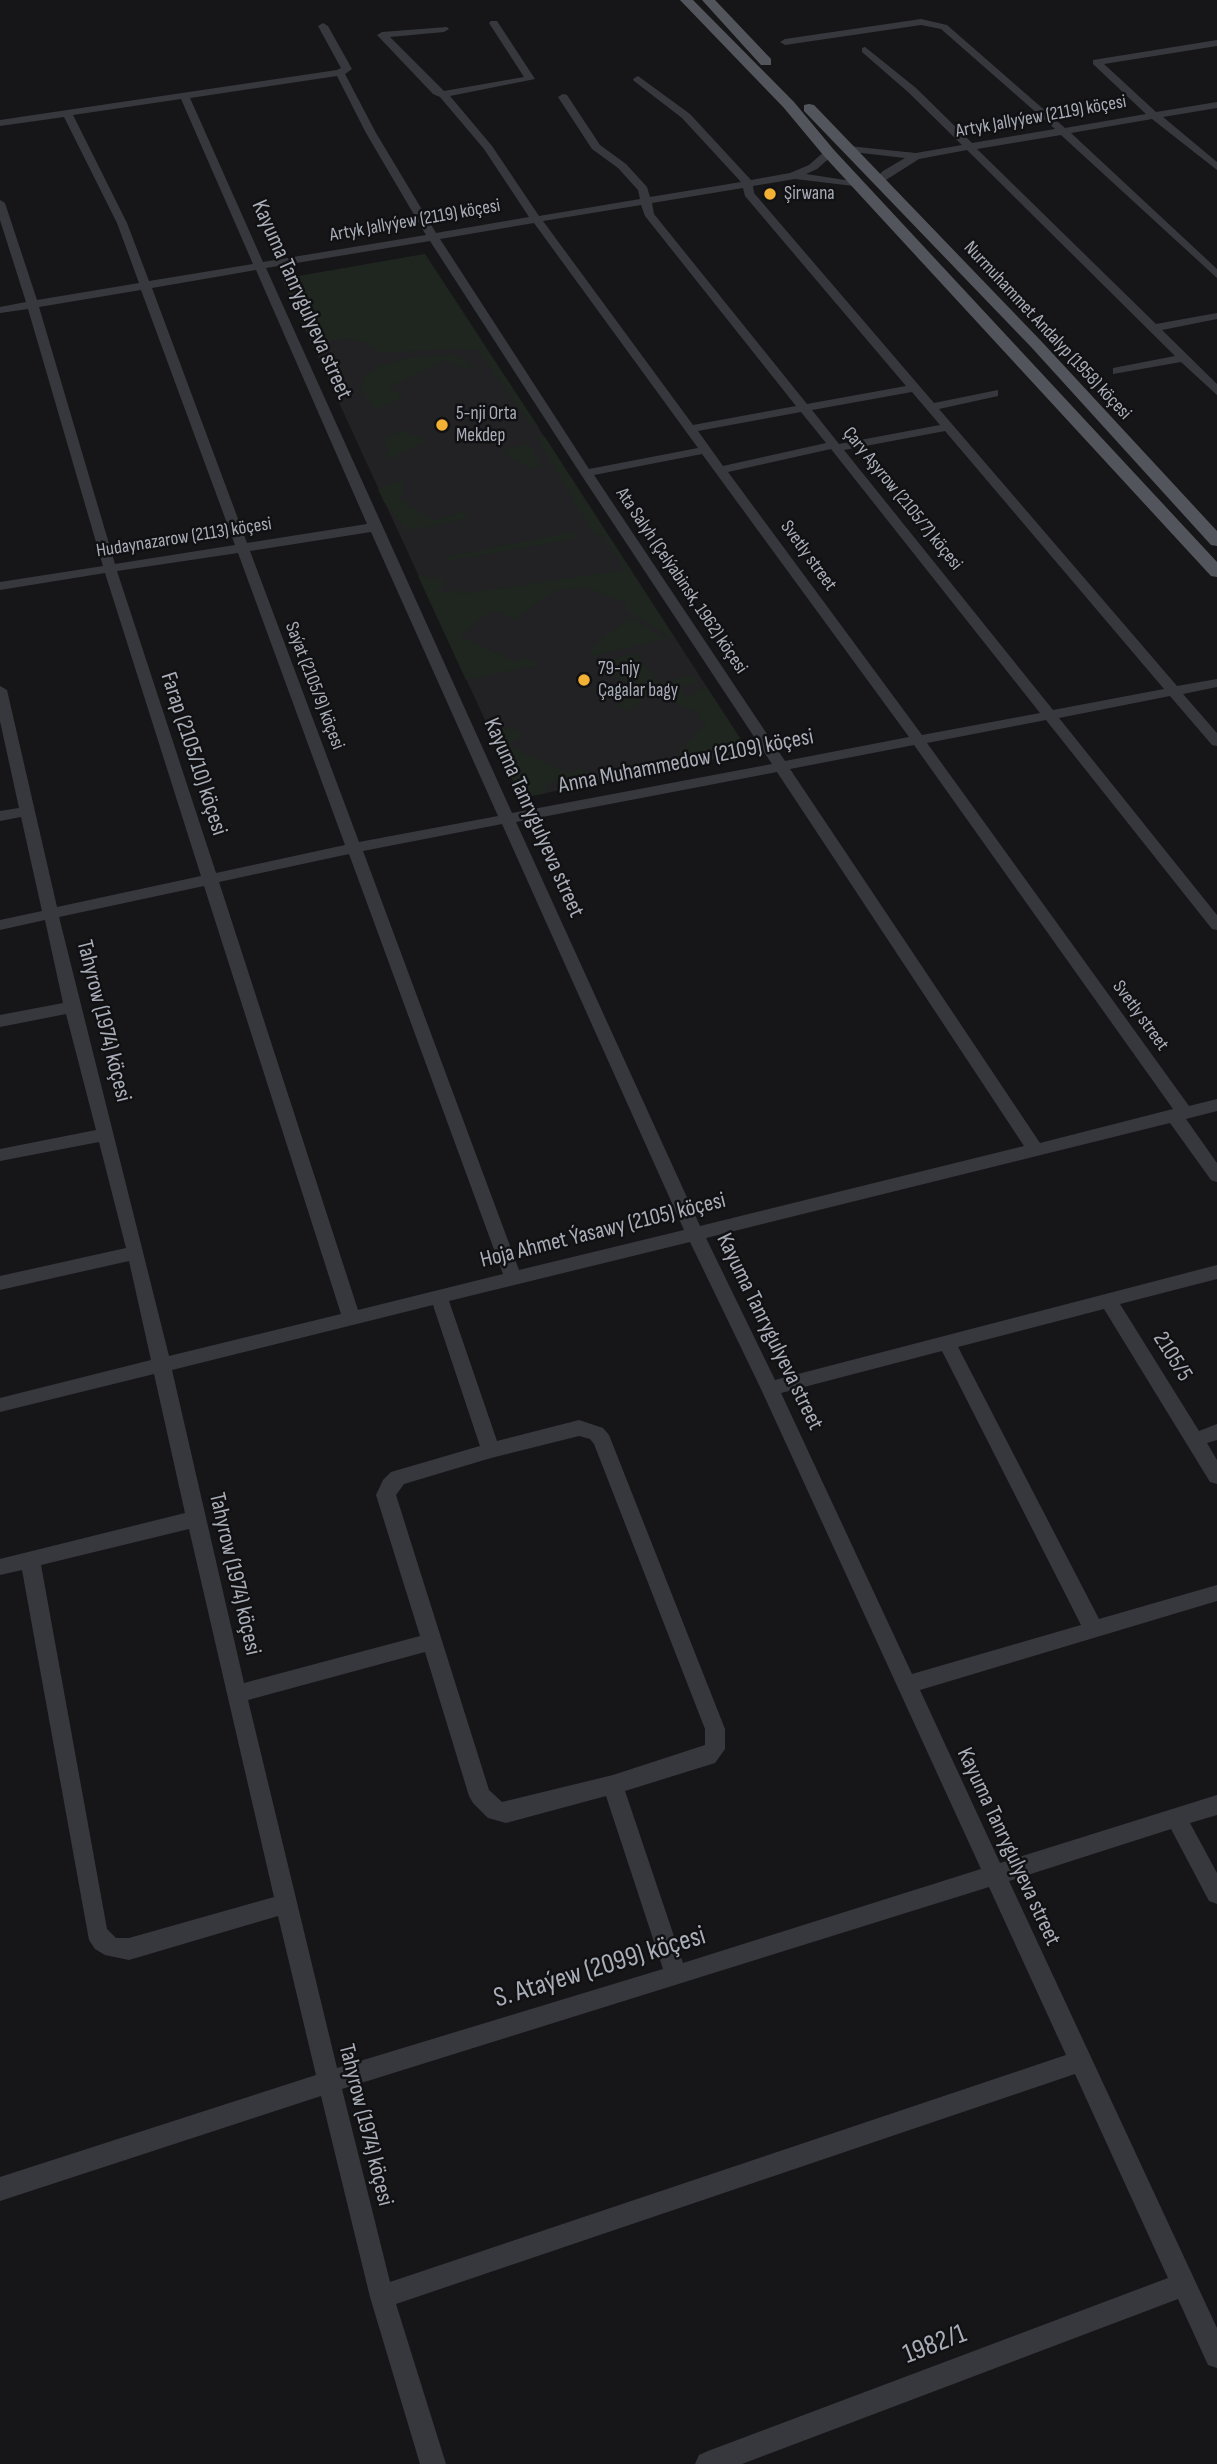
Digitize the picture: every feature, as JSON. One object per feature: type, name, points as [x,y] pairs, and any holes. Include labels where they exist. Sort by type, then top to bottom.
[{"type":"main road","name":"Nurmuhammet Andalyp (1958) köçesi","points":[[686,0],[789,105],[858,185],[1217,572]]},
{"type":"main road","name":"Nurmuhammet Andalyp (1958) köçesi","points":[[708,0],[878,182],[1037,345],[1217,541]]},
{"type":"street","points":[[785,43],[921,22],[933,23],[948,30],[1063,131],[1217,275]]},
{"type":"street","points":[[444,95],[454,91],[526,80],[530,77],[494,23]]},
{"type":"street","name":"Ata Salyh (Çelýabinsk, 1962) köçesi","points":[[323,26],[347,69],[340,74],[371,133],[432,236],[586,474],[1035,1149]]},
{"type":"street","name":"Svetly street","points":[[444,29],[382,35],[437,92],[444,95],[488,148],[918,740],[1180,1114],[1217,1176]]},
{"type":"street","points":[[1217,43],[1096,62],[1217,167]]},
{"type":"street","points":[[865,50],[912,90],[1217,391]]},
{"type":"street","points":[[0,123],[340,74]]},
{"type":"street","points":[[638,79],[687,116],[747,182],[749,194],[1217,742]]},
{"type":"street","name":"Kayuma Tanrygulyeva street","points":[[184,95],[506,819],[695,1234],[770,1390],[1217,2356]]},
{"type":"street","name":"Çary Aşyrow (2105/7) köçesi","points":[[563,97],[596,147],[622,166],[643,189],[649,214],[1217,925]]},
{"type":"street","name":"Artyk Jallyýew (2119) köçesi","points":[[878,182],[887,173],[916,156],[1217,104]]},
{"type":"street","name":"Saýat (2105/9) köçesi","points":[[67,113],[106,187],[145,285],[513,1277]]},
{"type":"street","points":[[848,149],[916,156]]},
{"type":"street","name":"Artyk Jallyýew (2119) köçesi","points":[[0,310],[793,176],[813,167],[829,153]]},
{"type":"street","points":[[793,176],[858,185]]},
{"type":"street","name":"Farap (2105/10) köçesi","points":[[0,203],[33,305],[110,569],[351,1317]]},
{"type":"street","points":[[1152,328],[1217,316]]},
{"type":"street","points":[[1117,371],[1184,358]]},
{"type":"street","points":[[691,429],[914,388]]},
{"type":"street","points":[[930,407],[994,394]]},
{"type":"street","points":[[722,470],[948,427]]},
{"type":"street","points":[[586,474],[706,450]]},
{"type":"street","name":"Hudaynazarow (2113) köçesi","points":[[0,586],[375,527]]},
{"type":"street","name":"Anna Muhammedow (2109) köçesi","points":[[0,925],[354,848],[1217,683]]},
{"type":"street","name":"Tahyrow (1974) köçesi","points":[[0,690],[4,724],[72,1007],[136,1253],[236,1694],[329,2082],[382,2297],[433,2464]]},
{"type":"street","points":[[0,816],[27,811]]},
{"type":"street","points":[[0,1021],[72,1007]]},
{"type":"street","name":"Hoja Ahmet Ýasawy (2105) köçesi","points":[[0,1405],[1217,1105]]},
{"type":"street","points":[[0,1155],[106,1134]]},
{"type":"street","points":[[0,1283],[136,1253]]},
{"type":"street","points":[[770,1390],[1217,1272]]},
{"type":"street","points":[[439,1297],[491,1450]]},
{"type":"street","name":"2105/5","points":[[1108,1300],[1217,1476]]},
{"type":"street","points":[[947,1344],[1094,1629]]},
{"type":"street","points":[[579,1428],[588,1429],[602,1440],[715,1729],[715,1749],[708,1756],[613,1785],[506,1813],[496,1811],[480,1796],[386,1495],[398,1478],[491,1450],[579,1428]]},
{"type":"street","points":[[1194,1440],[1217,1432]]},
{"type":"street","points":[[0,1567],[196,1519]]},
{"type":"street","points":[[30,1560],[97,1933],[103,1942],[114,1948],[129,1949],[287,1903]]},
{"type":"street","points":[[907,1685],[1217,1593]]},
{"type":"street","points":[[236,1694],[432,1641]]},
{"type":"street","points":[[613,1785],[676,1976]]},
{"type":"street","name":"S. Ataýew (2099) köçesi","points":[[0,2189],[329,2082],[676,1976],[1217,1805]]},
{"type":"street","points":[[1176,1818],[1217,1895]]},
{"type":"street","points":[[382,2297],[1081,2061]]},
{"type":"street","name":"1982/1","points":[[708,2464],[736,2459],[1184,2284]]},
{"type":"shaded area","points":[[425,254],[749,752],[521,798],[282,279]]},
{"type":"shaded area","points":[[425,254],[539,428],[528,421],[478,350],[380,353],[365,342],[345,339],[312,344],[282,279]]},
{"type":"shaded area","points":[[454,354],[473,366],[464,369],[446,360],[388,387],[404,397],[375,410],[361,388],[364,378],[378,367],[407,358]]},
{"type":"shaded area","points":[[403,430],[426,441],[390,459],[384,454],[391,451],[383,439]]},
{"type":"shaded area","points":[[545,437],[674,637],[669,637],[625,609],[629,605],[586,587],[553,591],[515,620],[492,610],[459,636],[518,662],[524,657],[539,665],[466,680],[418,576],[442,579],[445,587],[439,588],[440,593],[458,590],[460,594],[625,570],[603,535],[595,536],[537,438]]},
{"type":"shaded area","points":[[524,444],[532,449],[542,467],[532,469],[505,454],[506,450]]},
{"type":"shaded area","points":[[404,479],[403,492],[398,498],[429,518],[436,520],[463,512],[468,518],[413,530],[406,529],[384,502],[378,489]]},
{"type":"shaded area","points":[[572,532],[574,539],[448,561],[446,557]]},
{"type":"shaded area","points":[[630,617],[666,639],[591,656],[592,648]]},
{"type":"shaded area","points":[[636,653],[659,683],[692,675],[697,683],[680,687],[686,697],[707,688],[749,752],[647,773],[648,770],[677,762],[680,750],[707,724],[697,719],[701,714],[649,693],[630,711],[618,706],[636,689],[614,676],[605,661]]},
{"type":"shaded area","points":[[511,727],[522,733],[509,746],[571,774],[579,768],[589,773],[545,785],[547,793],[521,798],[491,732]]},
{"type":"place","name":"Şirwana","points":[[770,194]]},
{"type":"place","name":"5-nji Orta Mekdep","points":[[442,425]]},
{"type":"place","name":"79-njy Çagalar bagy","points":[[584,680]]}]
